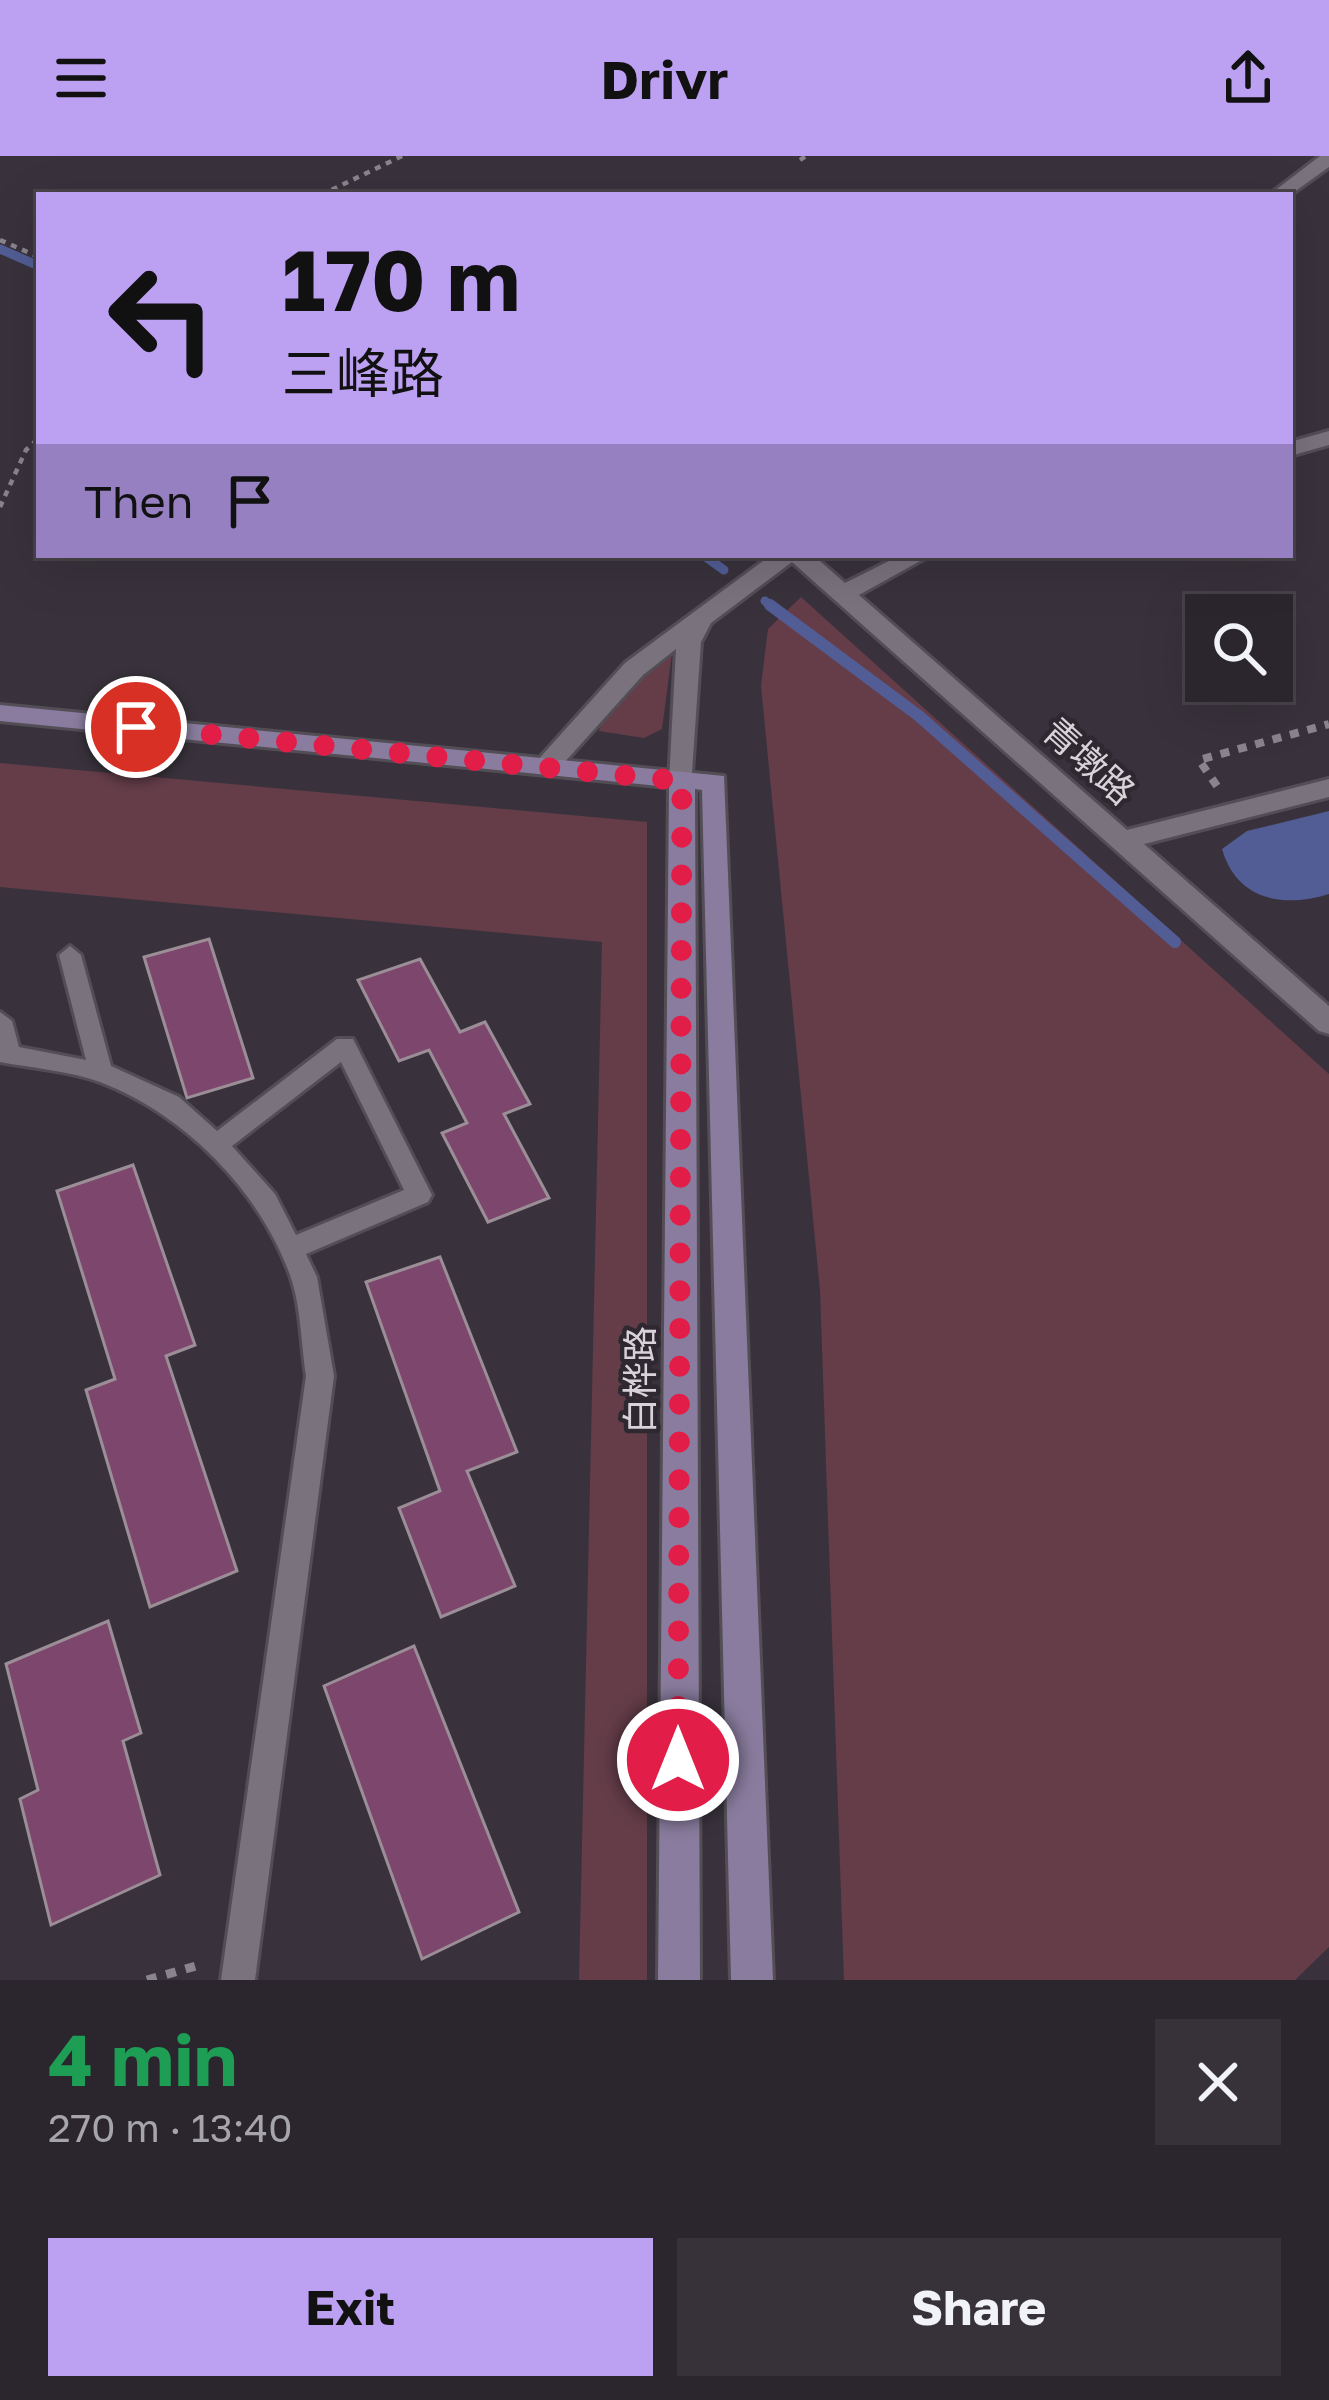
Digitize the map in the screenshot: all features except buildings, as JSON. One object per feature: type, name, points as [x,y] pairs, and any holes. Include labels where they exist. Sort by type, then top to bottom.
[{"type":"street","points":[[1282,192],[1329,158]]},
{"type":"street","points":[[1293,448],[1329,439]]},
{"type":"street","points":[[545,767],[634,669],[782,558]]},
{"type":"street","name":"青墩路","points":[[803,558],[1329,1023]]},
{"type":"street","points":[[846,592],[913,558]]},
{"type":"street","points":[[703,614],[689,642],[752,1980]]},
{"type":"street","points":[[0,713],[698,782]]},
{"type":"street","name":"白桦路","points":[[679,1980],[698,782]]},
{"type":"street","points":[[1124,840],[1329,788]]},
{"type":"lane","points":[[70,955],[101,1072]]},
{"type":"lane","points":[[0,1021],[4,1053],[101,1072],[170,1104],[216,1145],[266,1201],[304,1277],[320,1376],[240,1967]]},
{"type":"lane","points":[[216,1145],[345,1046],[419,1195],[290,1249]]},
{"type":"path","points":[[327,192],[402,156]]},
{"type":"path","points":[[0,240],[36,256]]},
{"type":"path","points":[[0,507],[26,450],[36,441]]},
{"type":"path","points":[[1234,812],[1199,760],[1329,724]]},
{"type":"path","points":[[147,1980],[240,1967]]},
{"type":"shaded area","points":[[801,597],[1329,1074],[1329,1947],[1295,1980],[844,1980],[820,1290],[761,686],[768,629]]},
{"type":"shaded area","points":[[672,653],[662,729],[644,738],[599,731],[609,709],[628,687]]},
{"type":"shaded area","points":[[0,763],[647,822],[647,1980],[579,1980],[602,942],[0,887]]},
{"type":"water","points":[[1329,811],[1329,894],[1295,900],[1264,896],[1239,880],[1229,866],[1222,849],[1247,831]]},
{"type":"waterway","points":[[0,249],[36,265]]},
{"type":"waterway","points":[[707,558],[724,570]]},
{"type":"waterway","points":[[765,601],[773,608]]},
{"type":"waterway","points":[[770,605],[773,608]]},
{"type":"waterway","points":[[773,608],[919,716],[1175,942]]},
{"type":"route","points":[[136,727],[682,781],[678,1760]]}]
